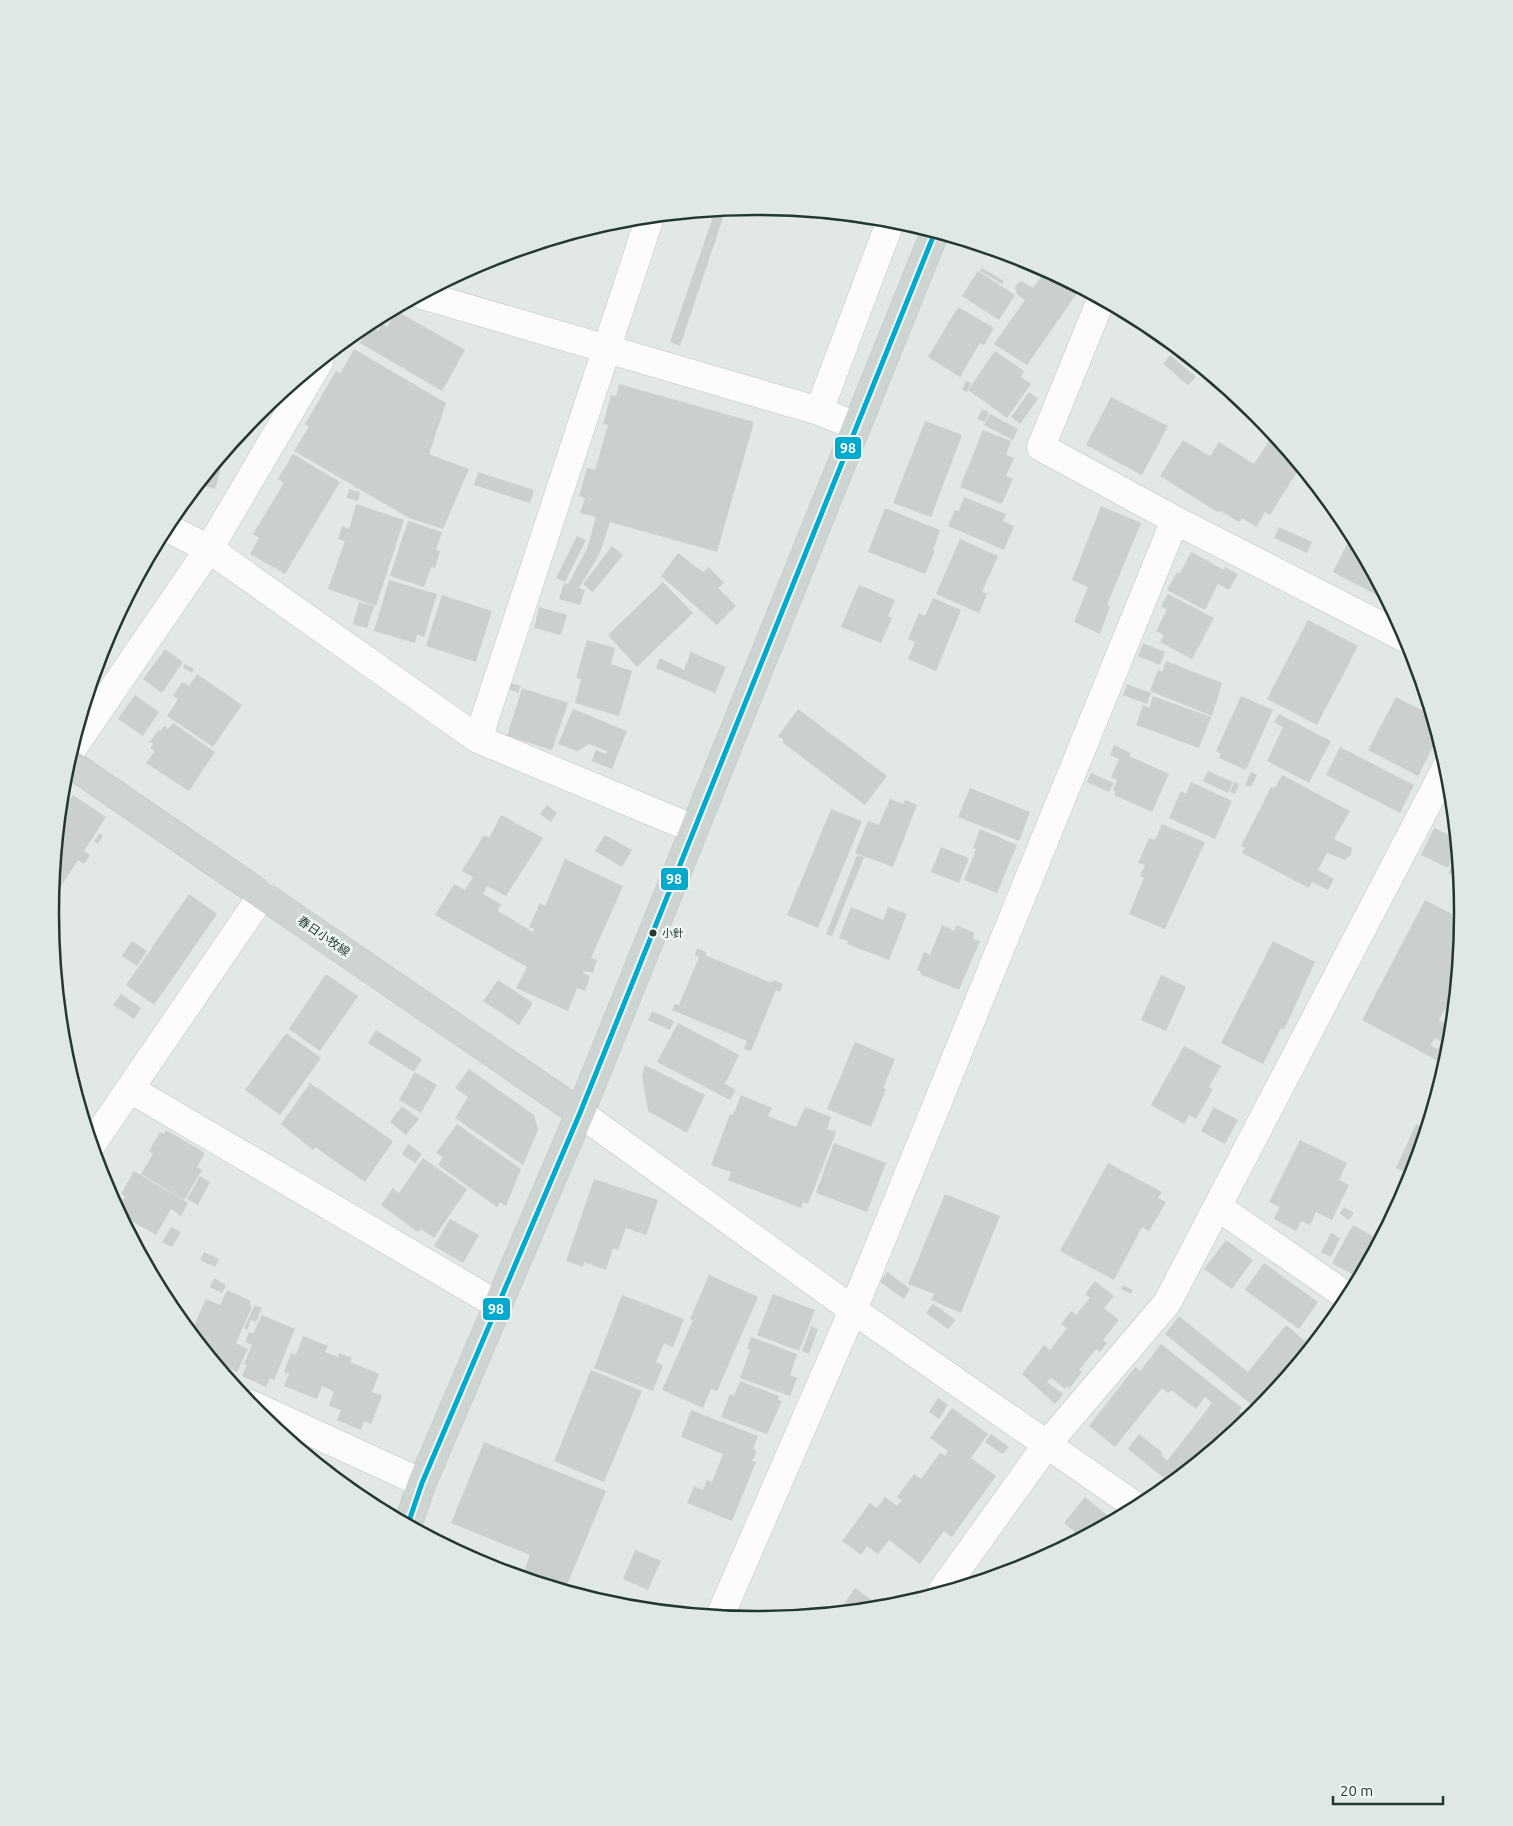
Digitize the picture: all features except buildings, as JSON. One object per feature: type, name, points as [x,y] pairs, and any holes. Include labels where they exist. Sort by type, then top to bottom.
[{"type":"main road","points":[[410,1518],[422,1483],[580,1113],[933,238]]},
{"type":"main road","name":"春日小牧線","points":[[75,766],[580,1113]]},
{"type":"street","points":[[478,739],[648,224]]},
{"type":"street","points":[[819,411],[888,228]]},
{"type":"street","points":[[429,297],[819,411],[856,426]]},
{"type":"street","points":[[1099,306],[1041,447],[1175,520],[1395,633]]},
{"type":"street","points":[[83,733],[209,549],[312,375]]},
{"type":"street","points":[[723,1610],[853,1310],[1175,520]]},
{"type":"street","points":[[173,530],[209,549],[478,739],[694,829]]},
{"type":"street","points":[[947,1584],[1048,1443],[1167,1303],[1441,777]]},
{"type":"street","points":[[96,1138],[263,894]]},
{"type":"street","points":[[130,1089],[498,1305]]},
{"type":"street","points":[[580,1113],[853,1310],[1048,1443],[1130,1502]]},
{"type":"street","points":[[1218,1207],[1342,1293]]},
{"type":"street","points":[[271,1414],[422,1483]]},
{"type":"transit line","name":"98","points":[[410,1518],[422,1483],[580,1113],[933,238]]},
{"type":"place","name":"小針","points":[[653,933]]}]
